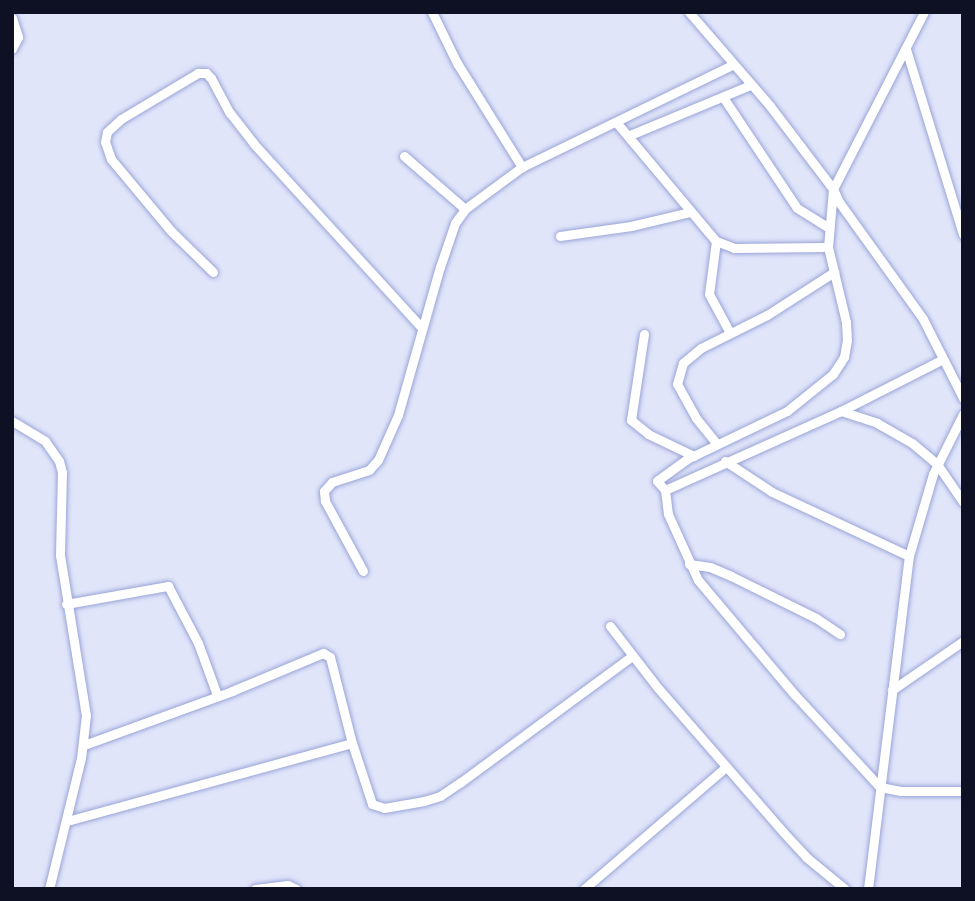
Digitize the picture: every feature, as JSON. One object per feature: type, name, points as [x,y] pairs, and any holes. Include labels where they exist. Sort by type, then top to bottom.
[{"type":"street","points":[[432,12],[457,62],[522,167]]},
{"type":"street","points":[[689,12],[833,189],[839,202],[923,319],[963,398]]},
{"type":"street","points":[[924,12],[833,189],[828,247],[842,302],[847,340],[844,357],[833,374],[787,411],[694,456],[658,478],[658,486],[665,491],[668,514],[698,580],[760,655],[880,787],[901,792],[963,791]]},
{"type":"street","points":[[12,18],[18,37],[12,49]]},
{"type":"street","points":[[906,49],[963,234]]},
{"type":"street","points":[[363,571],[325,501],[324,491],[332,482],[369,470],[379,460],[398,415],[421,327],[455,223],[465,209],[522,167],[732,65]]},
{"type":"street","points":[[213,272],[171,231],[111,159],[105,142],[107,132],[121,119],[198,73],[211,78],[230,113],[254,144],[421,327]]},
{"type":"street","points":[[630,135],[750,85]]},
{"type":"street","points":[[723,97],[797,208],[804,215],[830,228]]},
{"type":"street","points":[[616,122],[630,135],[716,241],[733,248],[828,247]]},
{"type":"street","points":[[404,156],[465,209]]},
{"type":"street","points":[[560,236],[631,226],[690,212]]},
{"type":"street","points":[[716,241],[709,294],[730,333]]},
{"type":"street","points":[[717,444],[682,396],[677,384],[678,373],[689,355],[767,315],[834,272]]},
{"type":"street","points":[[644,334],[631,420],[648,434],[694,456]]},
{"type":"street","points":[[665,491],[725,461],[841,411],[943,359]]},
{"type":"street","points":[[841,411],[894,431],[937,464],[963,502]]},
{"type":"street","points":[[868,889],[909,556],[919,514],[937,464],[963,414]]},
{"type":"street","points":[[12,421],[45,441],[59,461],[63,500],[60,555],[86,715],[84,745],[49,889]]},
{"type":"street","points":[[725,461],[763,488],[909,556]]},
{"type":"street","points":[[689,564],[710,567],[732,576],[816,618],[840,635]]},
{"type":"street","points":[[66,604],[169,586],[198,643],[217,695]]},
{"type":"street","points":[[610,626],[726,767],[806,857],[845,889]]},
{"type":"street","points":[[892,690],[963,641]]},
{"type":"street","points":[[84,745],[310,657],[327,653],[372,804],[384,808],[440,796],[632,656]]},
{"type":"street","points":[[67,821],[352,743]]},
{"type":"street","points":[[584,889],[726,767]]},
{"type":"street","points":[[254,889],[288,885],[296,889]]}]
